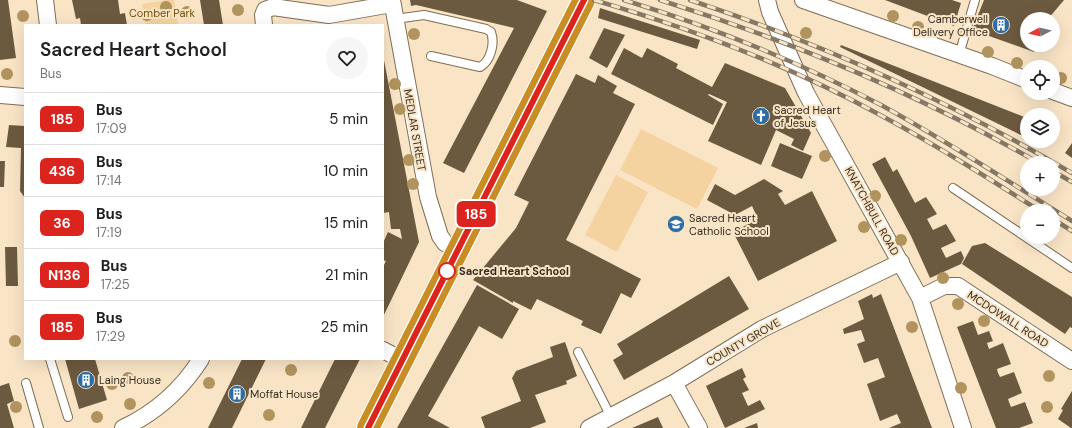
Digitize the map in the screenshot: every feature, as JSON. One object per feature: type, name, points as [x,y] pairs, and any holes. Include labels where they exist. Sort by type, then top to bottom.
[{"type":"highway","points":[[368,428],[584,0]]},
{"type":"street","points":[[45,0],[48,24]]},
{"type":"street","name":"KNATCHBULL ROAD","points":[[767,0],[770,12],[806,93],[902,262],[920,298],[963,428]]},
{"type":"street","points":[[803,0],[1020,77]]},
{"type":"street","points":[[264,24],[265,10],[273,7],[329,15],[393,8]]},
{"type":"street","name":"MEDLAR STREET","points":[[393,8],[428,197],[440,236],[446,243],[458,250]]},
{"type":"street","points":[[1060,94],[1072,98]]},
{"type":"street","points":[[0,95],[24,97]]},
{"type":"street","name":"COUNTY GROVE","points":[[589,428],[674,383],[762,329],[902,262]]},
{"type":"street","name":"MCDOWALL ROAD","points":[[920,298],[944,286],[958,286],[1072,361]]},
{"type":"street","points":[[384,351],[402,360]]},
{"type":"street","points":[[123,428],[160,406],[176,391],[200,360]]},
{"type":"street","points":[[674,383],[699,428]]},
{"type":"lane","points":[[959,55],[975,0]]},
{"type":"lane","points":[[393,8],[486,29],[491,32],[493,43],[489,58],[484,65],[480,67],[431,56]]},
{"type":"lane","points":[[953,188],[1072,268]]},
{"type":"lane","points":[[578,352],[611,417]]},
{"type":"lane","points":[[50,360],[68,417]]},
{"type":"lane","points":[[26,383],[39,428]]},
{"type":"green space","name":"Comber Park","points":[[174,0],[178,24],[145,24],[142,4]]},
{"type":"green space","points":[[641,129],[718,168],[697,209],[620,170]]},
{"type":"green space","points":[[616,175],[648,192],[617,252],[585,235]]},
{"type":"building","points":[[0,0],[8,0],[16,58],[0,60]]},
{"type":"building","points":[[72,0],[118,0],[120,14],[125,13],[127,24],[81,24],[80,18],[76,19]]},
{"type":"building","points":[[200,0],[219,0],[223,24],[204,24]]},
{"type":"building","points":[[410,0],[517,0],[547,11],[464,173],[443,163],[514,28],[416,5],[411,6]]},
{"type":"building","points":[[885,0],[952,0],[961,3],[954,26]]},
{"type":"building","name":"Camberwell Delivery Office","points":[[984,0],[1064,0],[1054,12],[1020,12],[1020,47],[972,30]]},
{"type":"building","points":[[600,8],[700,40],[697,49],[598,18]]},
{"type":"building","points":[[604,28],[625,35],[607,68],[589,58]]},
{"type":"building","points":[[841,45],[1020,115],[1020,135],[840,47]]},
{"type":"building","name":"Sacred Heart of Jesus","points":[[624,48],[642,58],[647,48],[678,64],[676,68],[712,87],[725,63],[785,88],[811,133],[803,151],[791,145],[794,139],[776,130],[761,165],[708,141],[727,102],[709,94],[708,95],[723,104],[713,125],[611,74]]},
{"type":"building","points":[[384,60],[419,242],[384,315],[384,265],[386,261],[384,260],[384,241],[388,232],[402,239],[400,229],[391,229],[389,212],[384,213]]},
{"type":"building","points":[[576,74],[595,83],[598,75],[617,86],[613,93],[635,104],[566,240],[641,279],[631,298],[621,293],[601,334],[581,325],[583,321],[537,299],[531,310],[513,301],[513,303],[473,280],[516,228],[529,202],[514,195]]},
{"type":"building","points":[[9,125],[24,126],[24,197],[20,191],[21,148],[6,147]]},
{"type":"building","points":[[780,143],[812,156],[802,179],[771,166]]},
{"type":"building","points":[[1072,143],[1072,158],[1065,153]]},
{"type":"building","points":[[885,157],[893,172],[897,169],[915,203],[926,197],[937,214],[927,219],[933,230],[946,224],[956,241],[941,248],[946,258],[961,251],[964,258],[961,264],[930,278],[911,236],[872,164]]},
{"type":"building","points":[[0,161],[5,161],[4,187],[0,187]]},
{"type":"building","points":[[764,179],[783,191],[778,194],[785,205],[812,191],[837,241],[758,281],[733,232],[758,219],[752,206],[735,215],[707,200],[715,184],[735,195]]},
{"type":"building","points":[[985,243],[1072,297],[1072,328],[1070,327],[1065,334],[962,264],[972,246]]},
{"type":"building","points":[[5,247],[17,247],[18,286],[6,286]]},
{"type":"building","points":[[729,276],[749,309],[624,380],[613,360],[623,354],[617,344]]},
{"type":"building","points":[[477,285],[519,309],[502,339],[479,326],[428,416],[450,428],[397,428]]},
{"type":"building","points":[[872,294],[873,298],[881,294],[932,428],[889,428],[901,423],[897,414],[880,421],[867,384],[885,377],[878,358],[864,363],[857,344],[865,341],[861,330],[844,334],[843,329],[864,319],[858,301]]},
{"type":"building","points":[[973,321],[978,335],[989,331],[993,341],[987,343],[989,349],[1003,343],[1011,364],[997,369],[998,373],[1000,377],[1014,372],[1022,393],[1008,399],[1009,402],[1011,407],[1025,402],[1033,423],[1019,428],[996,428],[957,327]]},
{"type":"building","points":[[565,342],[577,376],[566,381],[567,384],[535,395],[546,422],[530,428],[485,428],[481,417],[521,401],[512,378],[516,371],[553,357],[550,347]]},
{"type":"building","name":"Laing House","points":[[65,360],[95,360],[107,400],[79,409]]},
{"type":"building","name":"Moffat House","points":[[242,360],[266,360],[232,428],[208,428]]},
{"type":"building","points":[[335,360],[359,360],[325,428],[301,428]]},
{"type":"building","points":[[742,368],[746,377],[743,379],[749,390],[742,393],[748,406],[760,400],[765,409],[725,428],[706,386]]},
{"type":"building","points":[[9,383],[14,401],[7,404],[14,428],[0,428],[0,386]]},
{"type":"building","points":[[1072,391],[1071,428],[1058,419],[1063,410],[1061,409]]},
{"type":"building","points":[[658,417],[663,428],[632,428]]},
{"type":"building","points":[[757,423],[758,428],[744,428]]},
{"type":"railway","points":[[594,0],[705,36],[813,81],[922,138],[1029,204]]},
{"type":"railway","points":[[624,0],[657,10],[755,46],[850,89],[930,133],[1072,221]]},
{"type":"railway","points":[[660,0],[758,33],[854,71],[948,115],[1026,156]]},
{"type":"railway","points":[[690,0],[740,17],[886,76],[980,122],[1072,173]]},
{"type":"railway","points":[[1060,175],[1072,182]]},
{"type":"railway","points":[[1060,223],[1072,231]]},
{"type":"bus line","name":"185","points":[[368,428],[584,0]]},
{"type":"place","name":"Camberwell Delivery Office","points":[[1001,25]]},
{"type":"place","name":"Sacred Heart of Jesus","points":[[761,116]]},
{"type":"place","name":"Sacred Heart Catholic School","points":[[676,224]]},
{"type":"place","name":"Sacred Heart School","points":[[447,271]]},
{"type":"place","name":"Laing House","points":[[86,380]]},
{"type":"place","name":"Moffat House","points":[[237,394]]}]
